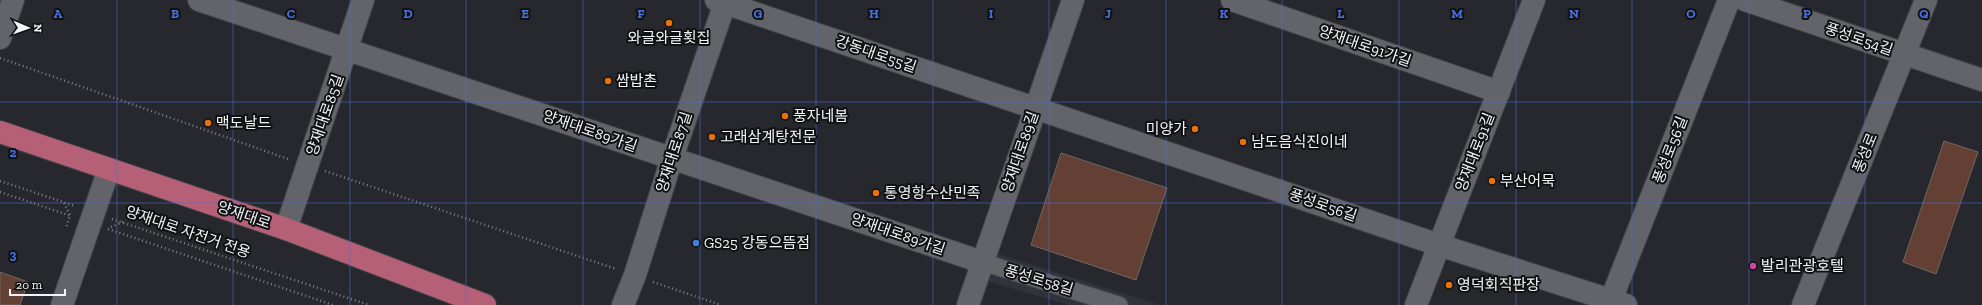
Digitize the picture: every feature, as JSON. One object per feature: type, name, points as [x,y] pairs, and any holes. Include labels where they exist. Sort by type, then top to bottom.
[{"type":"main road","name":"양재대로","points":[[0,132],[286,229],[485,305]]},
{"type":"street","points":[[0,38],[13,0]]},
{"type":"street","name":"양재대로89가길","points":[[199,0],[982,262]]},
{"type":"street","name":"양재대로85길","points":[[286,229],[364,0]]},
{"type":"street","name":"양재대로89길","points":[[968,305],[1073,0]]},
{"type":"street","name":"양재대로91가길","points":[[1232,0],[1499,92]]},
{"type":"street","name":"양재대로91길","points":[[1416,305],[1534,0]]},
{"type":"street","name":"풍성로56길","points":[[1035,109],[1615,303],[1729,0]]},
{"type":"street","name":"풍성로54길","points":[[1745,0],[1904,55],[1982,80]]},
{"type":"street","name":"풍성로","points":[[1803,305],[1926,0]]},
{"type":"street","name":"강동대로55길","points":[[722,1],[1035,109]]},
{"type":"street","name":"양재대로87길","points":[[623,305],[635,275],[722,1]]},
{"type":"street","points":[[62,305],[109,169]]},
{"type":"street","name":"풍성로58길","points":[[982,262],[1119,305]]},
{"type":"path","points":[[0,58],[308,165],[721,305]]},
{"type":"path","name":"양재대로 자전거 전용","points":[[0,181],[63,202],[92,218],[369,305]]},
{"type":"path","points":[[0,192],[70,215],[92,218],[333,305]]},
{"type":"path","points":[[63,202],[70,215],[65,230]]},
{"type":"shaded area","points":[[986,250],[1160,305],[1068,305],[977,278]]},
{"type":"building","points":[[1944,141],[1978,152],[1936,274],[1903,262]]},
{"type":"building","points":[[1061,153],[1167,188],[1136,280],[1031,245]]},
{"type":"building","points":[[0,272],[28,282],[20,305],[0,305]]},
{"type":"place","name":"와글와글횟집","points":[[669,23]]},
{"type":"place","name":"쌈밥촌","points":[[608,81]]},
{"type":"place","name":"풍자네봄","points":[[785,116]]},
{"type":"place","name":"맥도날드","points":[[208,123]]},
{"type":"place","name":"미양가","points":[[1195,129]]},
{"type":"place","name":"고래삼계탕전문","points":[[712,137]]},
{"type":"place","name":"남도음식진이네","points":[[1243,142]]},
{"type":"place","name":"부산어묵","points":[[1492,181]]},
{"type":"place","name":"통영항수산민족","points":[[876,193]]},
{"type":"place","name":"GS25 강동으뜸점","points":[[696,243]]},
{"type":"place","name":"발리관광호텔","points":[[1753,266]]},
{"type":"place","name":"영덕회직판장","points":[[1449,285]]}]
